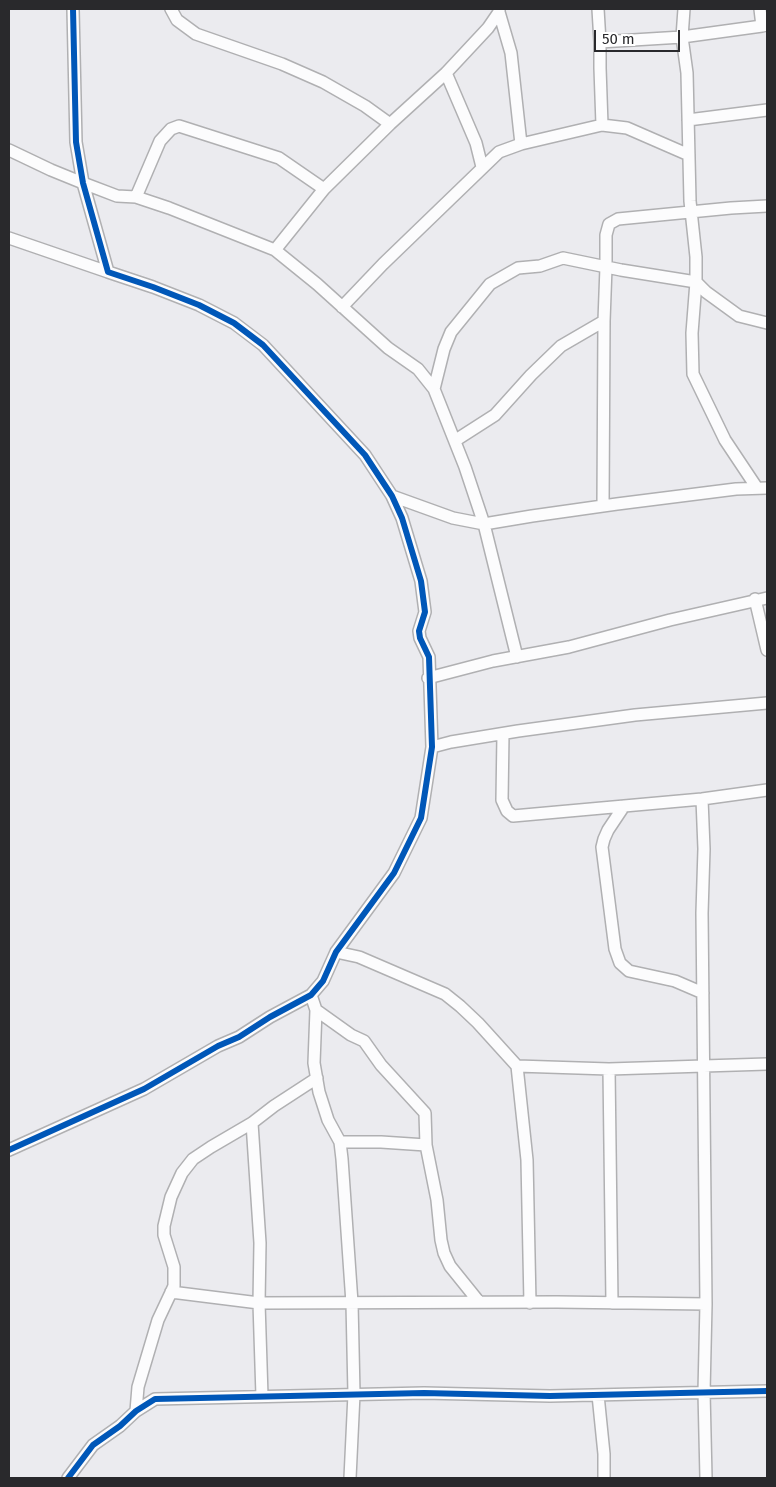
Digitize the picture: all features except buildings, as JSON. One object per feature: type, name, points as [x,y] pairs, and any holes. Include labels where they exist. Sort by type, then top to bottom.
[{"type":"street","points":[[73,9],[76,142],[83,183],[108,272]]},
{"type":"street","points":[[171,9],[177,20],[196,34],[282,64],[323,82],[365,106],[390,124]]},
{"type":"street","points":[[598,9],[602,125]]},
{"type":"street","points":[[684,9],[682,37],[687,73],[690,211],[696,257],[692,333],[693,374],[726,440],[762,488]]},
{"type":"street","points":[[600,42],[682,37],[765,26],[760,9]]},
{"type":"street","points":[[275,250],[324,189],[390,124],[446,73],[488,28],[499,11]]},
{"type":"street","points":[[499,11],[511,53],[521,144]]},
{"type":"street","points":[[446,73],[476,143],[482,167]]},
{"type":"street","points":[[688,120],[767,110]]},
{"type":"street","points":[[342,307],[383,264],[499,152],[521,144],[602,125],[627,128],[689,155]]},
{"type":"street","points":[[136,197],[160,142],[171,129],[179,126],[279,158],[324,189]]},
{"type":"street","points":[[9,150],[51,170],[117,196],[136,197],[169,208],[275,250],[317,284],[388,348],[418,369],[434,389],[456,440],[484,524],[517,657]]},
{"type":"street","points":[[603,506],[604,321],[606,235],[609,224],[618,218],[767,206]]},
{"type":"street","points":[[9,238],[199,305],[234,322],[263,344],[364,455],[392,496],[402,518],[421,581],[425,612],[419,631],[420,638],[429,657],[428,678],[432,747],[422,818],[394,873],[336,952],[323,981],[311,996],[270,1016],[238,1037],[210,1050],[144,1089],[9,1150]]},
{"type":"street","points":[[434,389],[444,349],[451,332],[490,284],[518,268],[540,266],[563,258],[696,282],[706,292],[739,316],[767,323]]},
{"type":"street","points":[[456,440],[495,415],[531,375],[561,346],[604,321]]},
{"type":"street","points":[[392,496],[453,518],[484,524],[603,506],[736,489],[762,488]]},
{"type":"street","points":[[428,678],[493,661],[568,647],[755,599],[767,598]]},
{"type":"street","points":[[755,599],[767,650]]},
{"type":"street","points":[[432,747],[503,734],[635,715],[767,703]]},
{"type":"street","points":[[503,734],[502,800],[507,811],[513,816],[702,799],[767,790]]},
{"type":"street","points":[[702,799],[704,849],[702,913],[706,1478]]},
{"type":"street","points":[[624,806],[608,830],[602,847],[615,949],[620,963],[629,971],[675,982],[703,993]]},
{"type":"street","points":[[336,952],[359,957],[445,994],[472,1017],[518,1066],[527,1160],[530,1303]]},
{"type":"street","points":[[311,996],[316,1010],[314,1064],[319,1092],[328,1120],[340,1142],[352,1303],[354,1394],[350,1478]]},
{"type":"street","points":[[316,1010],[364,1041],[381,1065],[421,1108],[426,1118],[426,1145],[437,1200],[444,1253],[450,1266],[479,1302]]},
{"type":"street","points":[[518,1066],[609,1069],[767,1064]]},
{"type":"street","points":[[609,1069],[612,1303]]},
{"type":"street","points":[[136,1411],[138,1387],[158,1320],[174,1286],[174,1267],[164,1235],[164,1226],[171,1196],[182,1173],[193,1160],[210,1147],[252,1123],[317,1078]]},
{"type":"street","points":[[252,1123],[260,1243],[259,1303],[262,1396]]},
{"type":"street","points":[[340,1142],[426,1145]]},
{"type":"street","points":[[171,1292],[259,1303],[706,1304]]},
{"type":"street","points":[[68,1478],[93,1445],[120,1426],[136,1411],[155,1399],[424,1393],[550,1396],[767,1390]]},
{"type":"street","points":[[598,1395],[604,1454],[604,1478]]},
{"type":"cycle path","points":[[9,1150],[144,1089],[311,995],[323,981],[336,952],[394,873],[421,818],[432,747],[429,657],[420,638],[419,631],[425,612],[421,581],[402,518],[392,496],[365,455],[263,345],[234,323],[199,305],[108,272],[83,183],[76,142],[73,9]]},
{"type":"cycle path","points":[[68,1478],[93,1445],[120,1426],[136,1411],[155,1399],[424,1393],[550,1396],[767,1391]]}]
